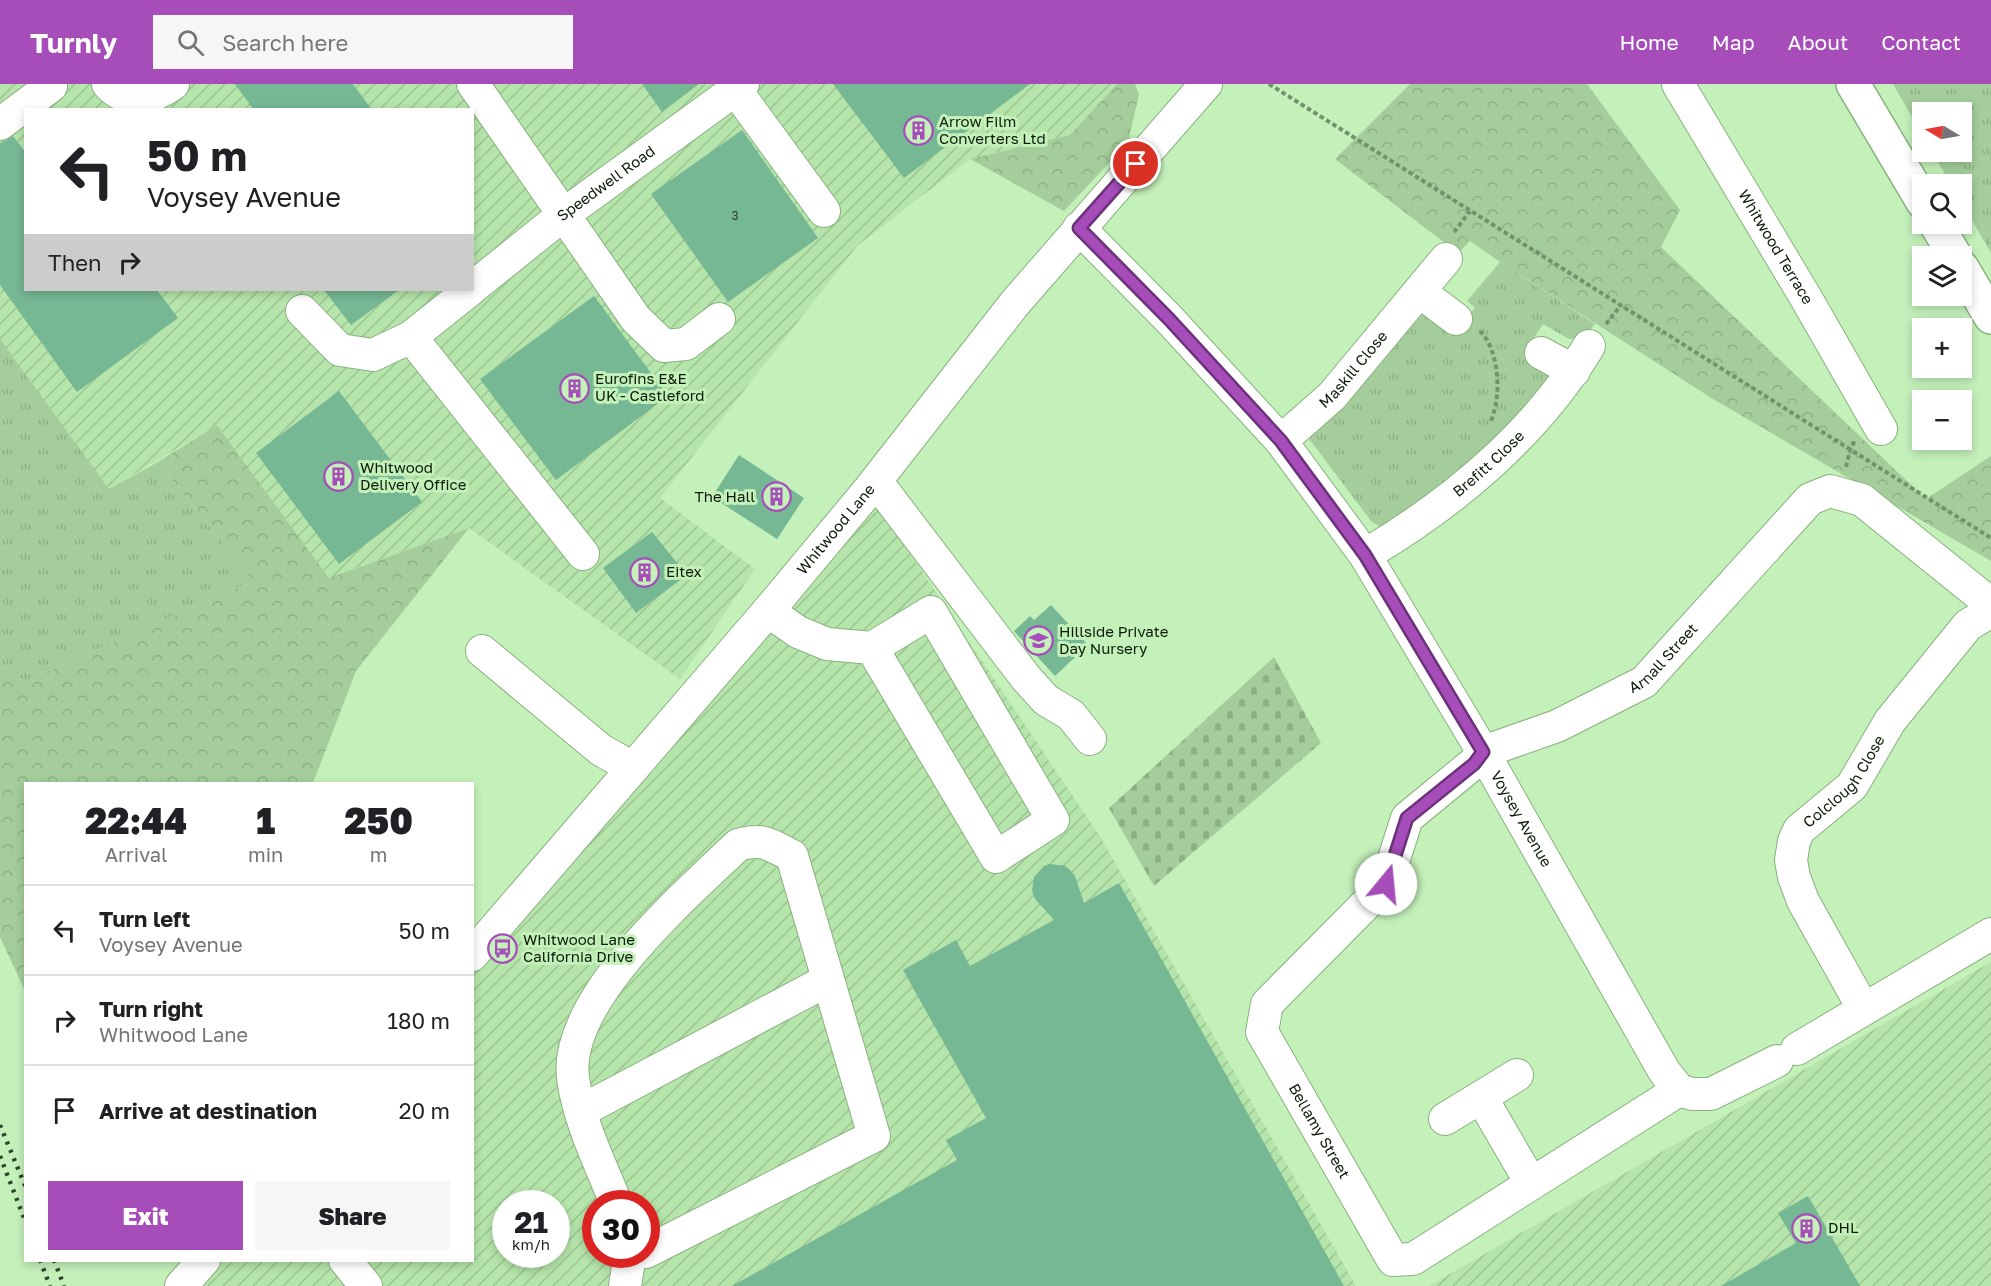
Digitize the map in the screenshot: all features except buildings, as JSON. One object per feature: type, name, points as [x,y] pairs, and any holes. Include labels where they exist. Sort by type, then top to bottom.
[{"type":"main road","points":[[1853,84],[1912,183]]},
{"type":"main road","points":[[1972,285],[1991,317]]},
{"type":"street","points":[[108,84],[117,94],[138,98],[162,92],[173,84]]},
{"type":"street","points":[[473,84],[636,319],[664,346],[686,344],[719,319]]},
{"type":"street","name":"Whitwood Terrace","points":[[1678,84],[1806,298],[1871,423]]},
{"type":"street","points":[[0,124],[51,86]]},
{"type":"street","points":[[739,87],[824,211]]},
{"type":"street","name":"Speedwell Road","points":[[474,287],[563,215],[739,87]]},
{"type":"street","name":"Whitwood Lane","points":[[477,940],[633,768],[768,611],[876,481],[1015,303],[1191,90]]},
{"type":"street","name":"Voysey Avenue","points":[[1079,228],[1169,319],[1281,441],[1365,555],[1483,752],[1664,1071],[1679,1090]]},
{"type":"street","name":"Maskill Close","points":[[1281,441],[1332,396],[1446,259]]},
{"type":"street","name":"Speedwell Road","points":[[302,311],[340,350],[372,355],[411,337],[468,291]]},
{"type":"street","points":[[1420,292],[1456,319]]},
{"type":"street","points":[[411,337],[583,554]]},
{"type":"street","name":"Brefitt Close","points":[[1365,555],[1416,524],[1482,470],[1536,418],[1581,359],[1541,352]]},
{"type":"street","points":[[876,481],[1026,678],[1046,700],[1071,715],[1090,739]]},
{"type":"street","name":"Arnall Street","points":[[1483,752],[1557,726],[1644,682],[1810,499],[1830,491],[1862,500],[1991,604]]},
{"type":"street","points":[[768,611],[798,632],[827,644],[872,648],[931,612],[1053,820],[996,857],[872,648]]},
{"type":"street","name":"Colclough Close","points":[[1863,1008],[1803,901],[1794,877],[1791,860],[1794,841],[1799,830],[1852,786],[1890,721],[1968,625],[1991,613]]},
{"type":"street","points":[[482,651],[601,750],[633,768]]},
{"type":"street","name":"Bellamy Street","points":[[1483,752],[1474,764],[1407,818],[1386,884],[1267,1004],[1262,1032],[1393,1260],[1413,1259],[1679,1090]]},
{"type":"street","points":[[611,1190],[585,1128],[573,1077],[573,1052],[585,1023],[603,988],[649,932],[738,845],[763,841],[792,856],[874,1136],[660,1248]]},
{"type":"street","points":[[1679,1090],[1692,1094],[1711,1094],[1787,1055],[1991,934]]},
{"type":"street","points":[[581,1111],[828,980]]},
{"type":"street","points":[[1445,1119],[1517,1075]]},
{"type":"street","points":[[1481,1097],[1531,1183]]},
{"type":"street","points":[[181,1286],[202,1262]]},
{"type":"street","points":[[347,1262],[366,1286]]},
{"type":"path","points":[[1269,84],[1991,538]]},
{"type":"path","points":[[1456,319],[1471,322],[1484,334],[1494,358],[1498,397],[1496,411],[1486,428]]},
{"type":"shaded area","points":[[0,84],[1117,84],[1070,135],[970,159],[858,245],[660,498],[755,569],[680,679],[469,528],[329,578],[217,425],[109,489],[0,339]]},
{"type":"shaded area","points":[[868,491],[1101,838],[1356,1286],[181,1286],[202,1262],[474,1262],[474,954]]},
{"type":"shaded area","points":[[1991,962],[1991,1286],[1429,1286]]},
{"type":"green space","points":[[1117,84],[1135,84],[1139,94],[1128,143],[1064,211],[970,159],[1070,135]]},
{"type":"green space","points":[[1410,84],[1587,84],[1680,210],[1661,247],[1926,499],[1991,456],[1991,561],[1713,399],[1470,241],[1458,253],[1335,159]]},
{"type":"green space","points":[[1893,84],[1991,84],[1991,253],[1972,220],[1972,174],[1945,174],[1938,162],[1972,162],[1972,102],[1912,102],[1912,117]]},
{"type":"green space","points":[[1500,262],[1595,324],[1584,337],[1569,339],[1543,324],[1524,353],[1548,366],[1550,393],[1477,469],[1383,529],[1371,521],[1310,440],[1310,429],[1406,316],[1425,313],[1450,336],[1475,308],[1467,301]]},
{"type":"green space","points":[[0,339],[109,489],[158,462],[253,581],[28,680],[0,678]]},
{"type":"green space","points":[[217,425],[329,578],[469,528],[356,671],[313,782],[24,782],[24,989],[0,937],[0,678],[28,680],[253,581],[158,462]]},
{"type":"green space","points":[[1274,657],[1321,743],[1154,886],[1109,808]]},
{"type":"railway","points":[[0,1125],[24,1183]]},
{"type":"railway","points":[[0,1156],[24,1218]]},
{"type":"railway","points":[[41,1262],[50,1286]]},
{"type":"railway","points":[[55,1262],[64,1286]]},
{"type":"place","name":"Arrow Film Converters Ltd","points":[[918,131]]},
{"type":"place","name":"Eurofins E&E UK - Castleford","points":[[574,388]]},
{"type":"place","name":"Whitwood Delivery Office","points":[[339,477]]},
{"type":"place","name":"The Hall","points":[[776,497]]},
{"type":"place","name":"Eitex","points":[[645,572]]},
{"type":"place","name":"Hillside Private Day Nursery","points":[[1038,641]]},
{"type":"place","name":"Whitwood Lane California Drive","points":[[502,949]]},
{"type":"place","name":"DHL","points":[[1807,1228]]},
{"type":"route","points":[[1136,164],[1079,228],[1169,319],[1281,441],[1365,555],[1483,752],[1474,764],[1407,818],[1386,884]]}]
